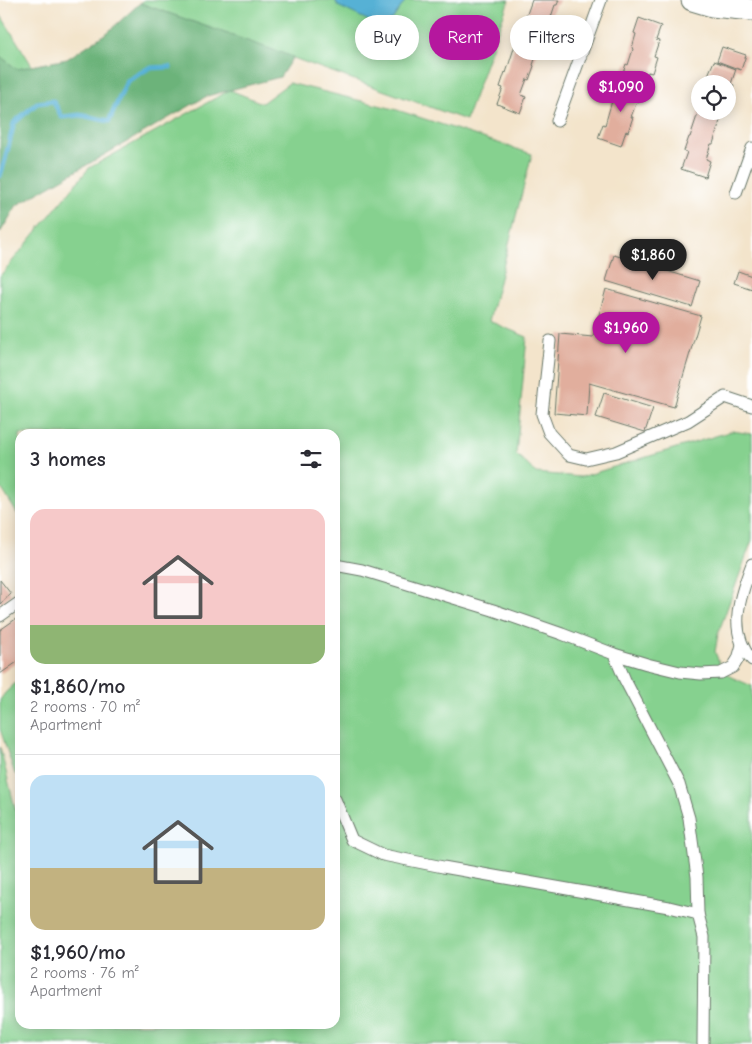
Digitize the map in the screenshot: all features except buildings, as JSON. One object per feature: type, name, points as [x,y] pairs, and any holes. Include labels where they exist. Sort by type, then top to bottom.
[{"type":"street","points":[[692,0],[712,6],[752,10]]},
{"type":"lane","points":[[557,121],[601,0]]},
{"type":"lane","points":[[736,193],[752,148]]},
{"type":"lane","points":[[550,341],[542,414],[549,433],[569,455],[586,459],[616,452],[688,421],[726,397],[752,406]]},
{"type":"lane","points":[[752,564],[739,604],[737,621],[742,645],[752,660]]},
{"type":"lane","points":[[340,566],[362,570],[493,610],[614,654],[680,672],[721,673],[733,667],[738,659],[742,645]]},
{"type":"lane","points":[[0,616],[15,606]]},
{"type":"lane","points":[[614,654],[625,680],[679,784],[689,818],[697,878],[698,914],[704,938],[703,1044]]},
{"type":"lane","points":[[340,811],[352,840],[383,855],[669,907],[698,914]]},
{"type":"green space","points":[[145,0],[509,0],[500,25],[500,15],[429,15],[429,60],[488,60],[466,120],[140,3]]},
{"type":"green space","points":[[140,3],[293,57],[280,77],[207,96],[17,205],[0,233],[0,56],[17,69],[67,59],[108,32]]},
{"type":"green space","points":[[0,14],[39,77],[0,106]]},
{"type":"green space","points":[[289,83],[394,109],[532,154],[489,321],[527,337],[516,454],[536,473],[581,477],[732,431],[752,434],[752,540],[718,634],[715,652],[721,667],[731,677],[752,686],[752,1044],[0,1044],[0,747],[15,808],[15,1029],[340,1029],[340,429],[15,429],[15,510],[0,486],[0,276],[89,168],[230,90],[262,103]]},
{"type":"green space","points":[[15,684],[15,774],[0,729],[0,700]]},
{"type":"water","points":[[335,0],[406,0],[396,15],[357,15],[338,6]]},
{"type":"waterway","points":[[0,176],[14,123],[37,103],[53,101],[62,117],[80,115],[109,121],[127,81],[149,68],[170,67]]}]
